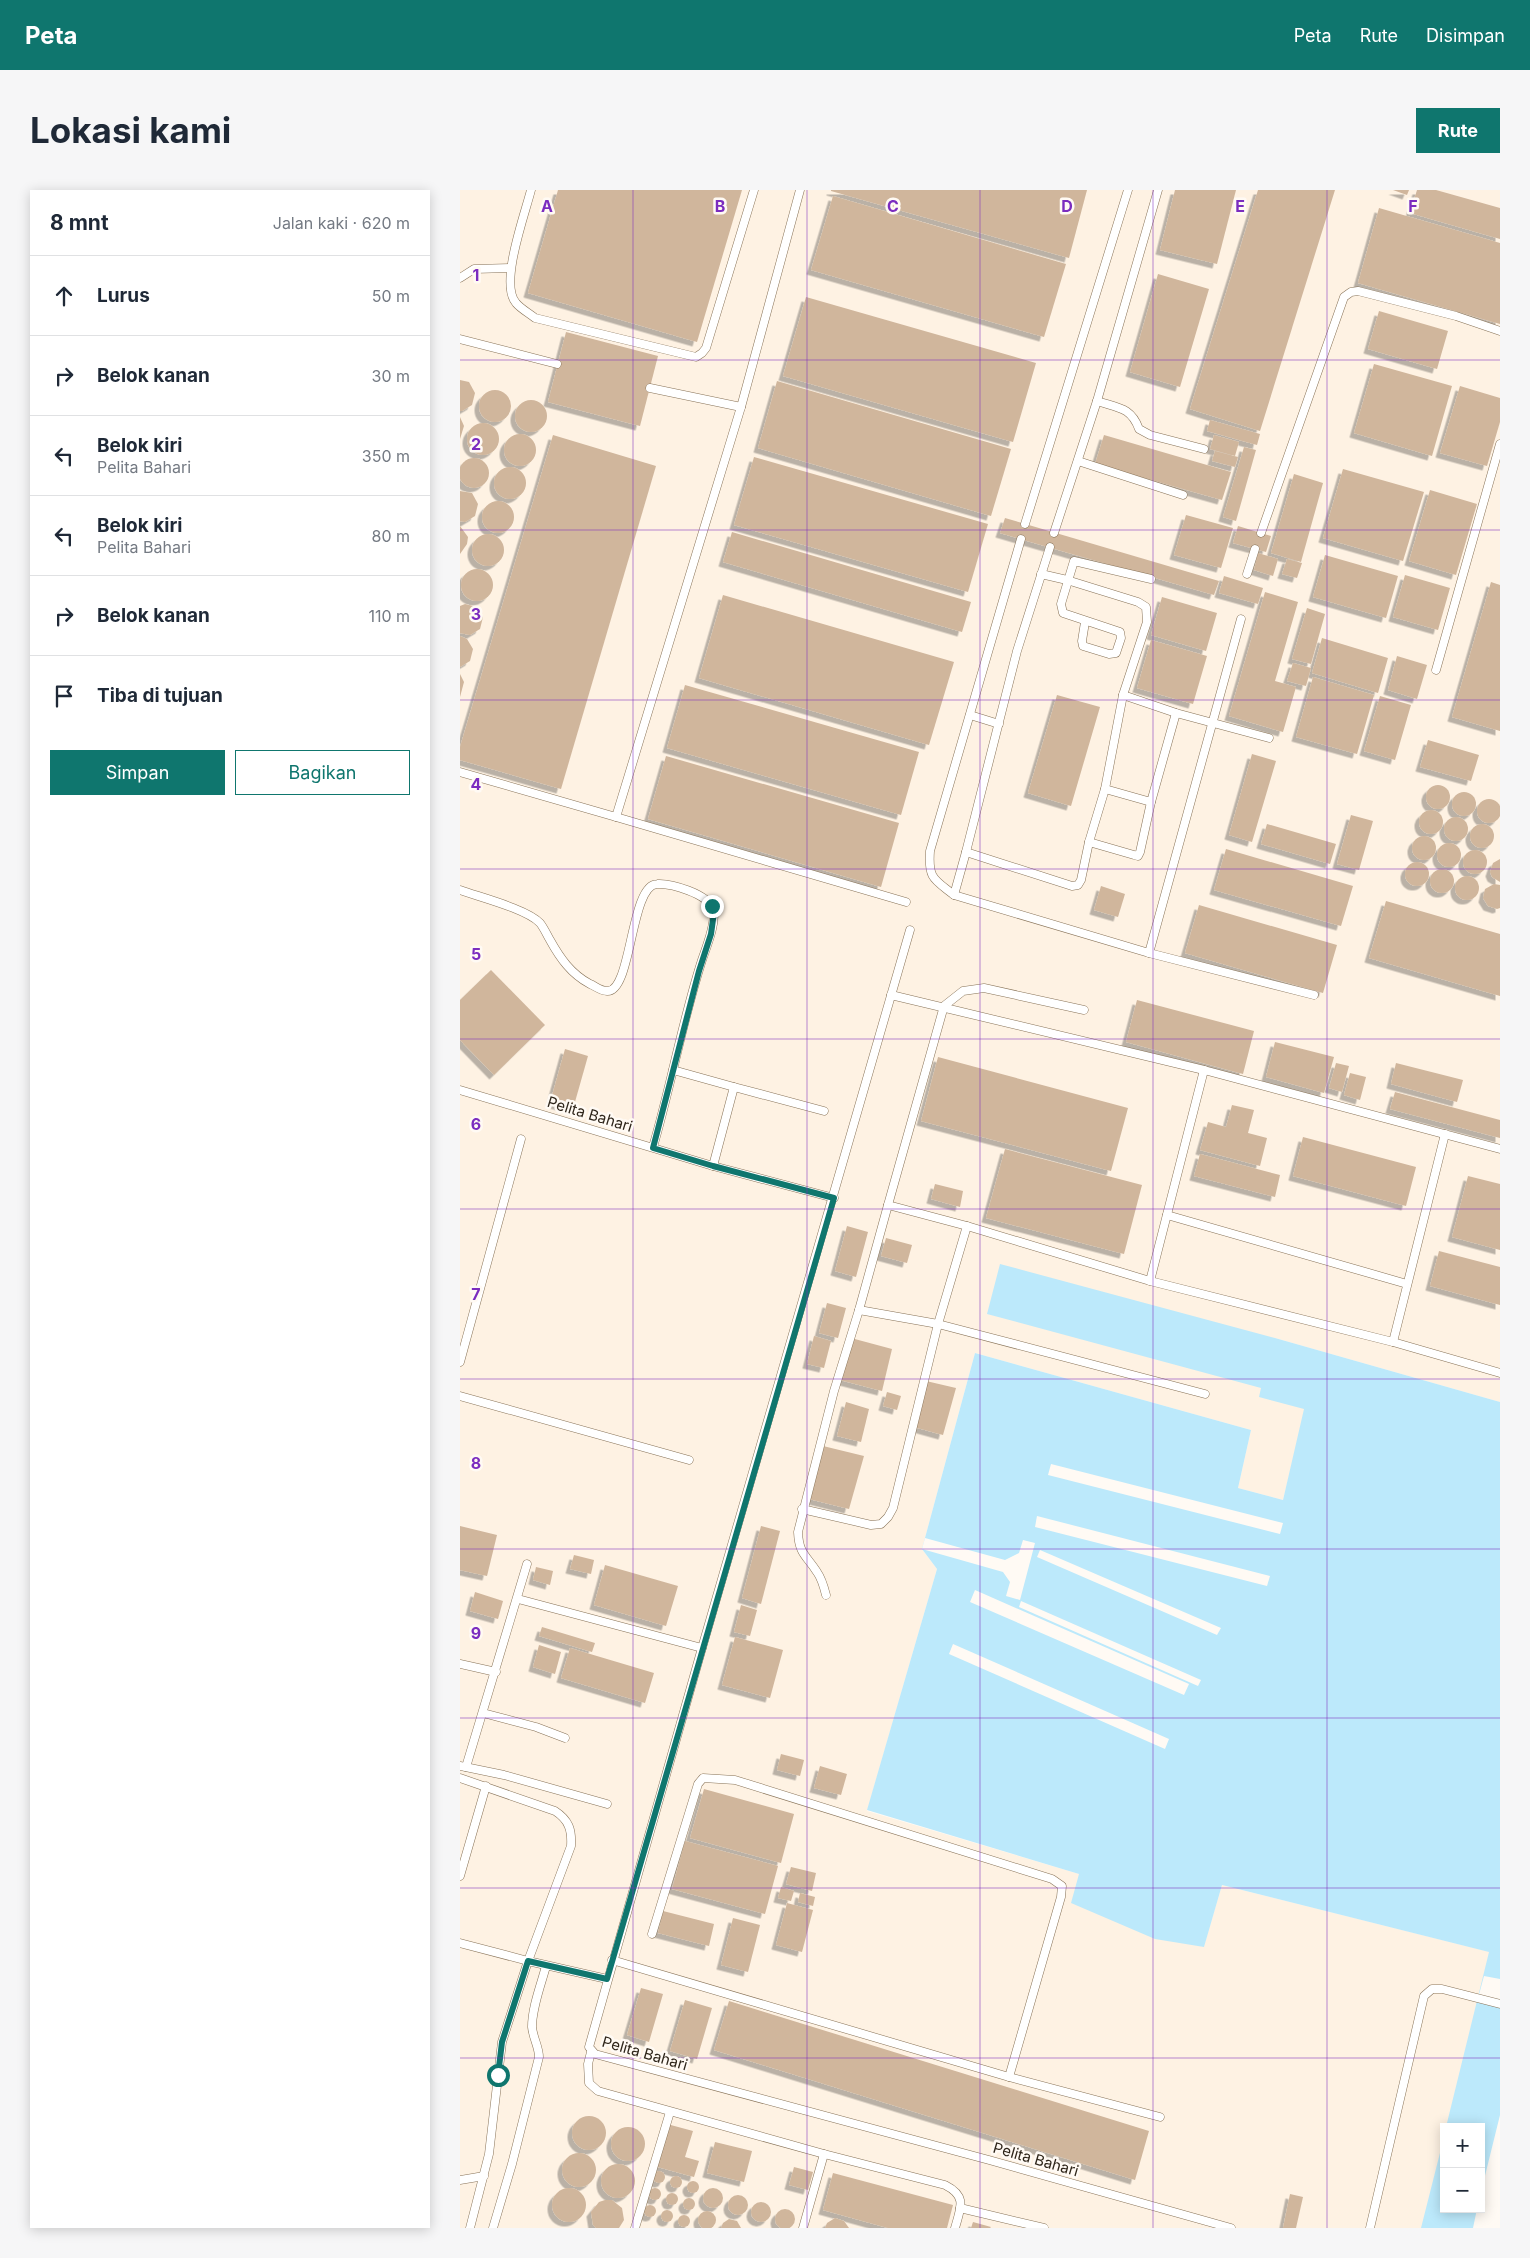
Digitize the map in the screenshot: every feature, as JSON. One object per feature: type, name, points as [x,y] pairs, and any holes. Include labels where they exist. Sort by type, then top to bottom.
[{"type":"lane","points":[[531,190],[510,268],[509,290],[515,303],[535,318],[696,357],[706,348],[754,190]]},
{"type":"lane","points":[[616,817],[741,407],[800,190]]},
{"type":"lane","points":[[1025,524],[1128,190]]},
{"type":"lane","points":[[1054,533],[1097,402],[1158,190]]},
{"type":"lane","points":[[460,278],[474,269],[510,268]]},
{"type":"lane","points":[[1261,533],[1344,297],[1351,292],[1358,291],[1456,316],[1500,331]]},
{"type":"lane","points":[[460,339],[558,364]]},
{"type":"lane","points":[[650,388],[741,407]]},
{"type":"lane","points":[[1097,402],[1126,410],[1134,417],[1139,429],[1150,435],[1204,448]]},
{"type":"lane","points":[[1436,670],[1500,444]]},
{"type":"lane","points":[[1078,461],[1183,495]]},
{"type":"lane","points":[[1021,539],[930,852],[929,869],[933,878],[954,895],[1149,953],[1314,995]]},
{"type":"lane","points":[[954,895],[1017,651],[1050,547]]},
{"type":"lane","points":[[1247,574],[1255,549]]},
{"type":"lane","points":[[1085,622],[1083,646],[1109,654],[1116,653],[1122,638],[1120,632],[1063,614],[1061,604],[1072,563],[1077,560],[1151,579]]},
{"type":"lane","points":[[966,852],[1072,886],[1078,885],[1081,880],[1089,842],[1105,789],[1123,695],[1147,622],[1146,607],[1138,602],[1041,574]]},
{"type":"lane","points":[[1149,953],[1241,619]]},
{"type":"lane","points":[[1123,695],[1176,713],[1269,738]]},
{"type":"lane","points":[[1089,842],[1138,856],[1176,713]]},
{"type":"lane","points":[[970,715],[999,724]]},
{"type":"lane","points":[[460,772],[906,902]]},
{"type":"lane","points":[[1105,789],[1151,802]]},
{"type":"lane","points":[[460,890],[527,914],[540,923],[562,961],[580,978],[606,992],[612,990],[620,982],[636,920],[644,895],[650,886],[656,884],[679,888],[701,896],[709,902],[714,912],[711,934],[699,971],[653,1148]]},
{"type":"lane","points":[[834,1198],[910,930]]},
{"type":"lane","points":[[826,1595],[818,1573],[801,1552],[798,1545],[802,1509],[944,1006],[963,991],[984,988],[1084,1010]]},
{"type":"lane","points":[[891,995],[944,1006],[1204,1070],[1500,1149]]},
{"type":"lane","points":[[673,1070],[824,1111]]},
{"type":"lane","points":[[1150,1280],[1204,1070]]},
{"type":"lane","points":[[713,1166],[734,1087]]},
{"type":"lane","name":"Pelita Bahari","points":[[460,1090],[713,1166],[834,1198],[612,1960],[589,2047],[590,2052],[1231,2228]]},
{"type":"lane","points":[[1393,1342],[1445,1134]]},
{"type":"lane","points":[[460,1362],[521,1139]]},
{"type":"lane","points":[[888,1206],[967,1226],[1150,1280],[1393,1342],[1500,1373]]},
{"type":"lane","points":[[1167,1215],[1407,1284]]},
{"type":"lane","points":[[802,1509],[871,1525],[881,1524],[888,1518],[900,1482],[938,1324],[967,1226]]},
{"type":"lane","points":[[859,1310],[938,1324],[1205,1394]]},
{"type":"lane","points":[[460,1396],[689,1460]]},
{"type":"lane","points":[[527,1564],[496,1672],[463,1767],[607,1804]]},
{"type":"lane","points":[[518,1599],[702,1648]]},
{"type":"lane","points":[[460,1664],[496,1672]]},
{"type":"lane","points":[[483,1713],[536,1727],[565,1738]]},
{"type":"lane","points":[[460,1778],[555,1811],[564,1817],[572,1834],[570,1846],[528,1961],[501,2048],[498,2094],[484,2176],[470,2228]]},
{"type":"lane","points":[[652,1934],[698,1784],[703,1778],[735,1780],[1052,1879],[1062,1886],[1061,1897],[1009,2077]]},
{"type":"lane","points":[[460,1876],[486,1786]]},
{"type":"lane","points":[[460,1943],[546,1966],[607,1979]]},
{"type":"lane","points":[[612,1960],[1009,2077],[1160,2117]]},
{"type":"lane","points":[[493,2228],[512,2164],[539,2057],[539,2049],[533,2032],[533,2017],[546,1966]]},
{"type":"lane","points":[[1370,2228],[1424,1996],[1432,1989],[1442,1989],[1500,2004]]},
{"type":"lane","points":[[590,2052],[588,2064],[589,2083],[598,2091],[824,2154],[945,2185],[956,2190],[961,2199],[955,2228]]},
{"type":"lane","points":[[635,2228],[670,2112]]},
{"type":"lane","points":[[803,2228],[824,2154]]},
{"type":"lane","points":[[460,2180],[484,2176]]},
{"type":"lane","points":[[960,2208],[1044,2228]]},
{"type":"shaded area","points":[[460,190],[1500,190],[1500,1402],[1275,1338],[1305,1410],[1283,1500],[1238,1488],[1251,1430],[975,1353],[922,1549],[937,1569],[867,1811],[1079,1874],[1204,1946],[1222,1885],[1490,1952],[1500,1979],[1500,2228],[460,2228]]},
{"type":"water","points":[[1000,1264],[1275,1338],[1500,1402],[1500,2228],[1421,2228],[1440,2153],[1440,2213],[1485,2213],[1485,2123],[1447,2123],[1489,1952],[1222,1885],[1204,1947],[1155,1939],[1071,1903],[1079,1874],[867,1810],[937,1569],[922,1549],[975,1353],[1251,1430],[1238,1488],[1283,1500],[1304,1409],[1259,1397],[1261,1388],[987,1314]]},
{"type":"pier","points":[[1051,1464],[1283,1523],[1280,1534],[1048,1475]]},
{"type":"pier","points":[[1037,1516],[1270,1576],[1267,1586],[1035,1527]]},
{"type":"pier","points":[[925,1538],[1005,1560],[1019,1553],[1023,1540],[1035,1543],[1020,1600],[1006,1596],[1010,1582],[1003,1572],[922,1549]]},
{"type":"pier","points":[[1040,1550],[1221,1628],[1217,1635],[1037,1557]]},
{"type":"pier","points":[[975,1590],[1189,1684],[1184,1695],[970,1602]]},
{"type":"pier","points":[[1021,1601],[1201,1680],[1198,1686],[1019,1607]]},
{"type":"pier","points":[[953,1644],[1169,1739],[1165,1749],[949,1654]]},
{"type":"pier","points":[[1484,1976],[1500,1979],[1500,2007],[1477,2002]]},
{"type":"pier","points":[[1500,2115],[1500,2228],[1473,2228],[1476,2213],[1485,2213],[1485,2176]]},
{"type":"building","points":[[558,190],[742,190],[697,342],[528,293]]},
{"type":"building","points":[[831,190],[1087,190],[1069,258],[831,191]]},
{"type":"building","points":[[1175,190],[1236,190],[1217,264],[1160,250]]},
{"type":"building","points":[[1258,190],[1335,190],[1260,431],[1190,409]]},
{"type":"building","points":[[1393,190],[1409,190],[1407,195]]},
{"type":"building","points":[[1417,190],[1436,190],[1500,208],[1500,239],[1410,213]]},
{"type":"building","points":[[833,196],[1066,264],[1044,337],[811,270]]},
{"type":"building","points":[[1379,208],[1500,243],[1500,324],[1358,283]]},
{"type":"building","points":[[1158,274],[1209,289],[1180,387],[1130,372]]},
{"type":"building","points":[[806,297],[1036,363],[1013,442],[783,376]]},
{"type":"building","points":[[1379,311],[1448,331],[1437,369],[1368,349]]},
{"type":"building","points":[[566,332],[658,356],[640,426],[548,402]]},
{"type":"building","points":[[1374,364],[1452,386],[1432,456],[1354,433]]},
{"type":"building","points":[[460,380],[469,382],[475,393],[472,405],[462,411],[460,411]]},
{"type":"building","points":[[777,381],[1011,449],[991,516],[758,448]]},
{"type":"building","points":[[1460,386],[1500,398],[1500,422],[1487,466],[1440,453]]},
{"type":"building","points":[[495,390],[506,395],[511,406],[506,417],[495,422],[484,417],[479,406],[484,395]]},
{"type":"building","points":[[531,400],[542,405],[547,416],[542,427],[531,432],[520,427],[515,416],[520,405]]},
{"type":"building","points":[[460,417],[464,426],[460,439]]},
{"type":"building","points":[[1210,420],[1260,434],[1257,445],[1207,431]]},
{"type":"building","points":[[483,423],[494,428],[499,439],[494,450],[483,455],[472,450],[467,439],[472,428]]},
{"type":"building","points":[[520,434],[531,439],[536,450],[531,461],[520,466],[509,461],[504,450],[509,439]]},
{"type":"building","points":[[553,435],[656,466],[561,789],[460,760],[460,747]]},
{"type":"building","points":[[1104,435],[1231,472],[1222,500],[1095,464]]},
{"type":"building","points":[[1214,435],[1239,442],[1235,456],[1210,449]]},
{"type":"building","points":[[1244,447],[1256,450],[1236,521],[1223,517]]},
{"type":"building","points":[[1215,451],[1238,457],[1235,467],[1212,461]]},
{"type":"building","points":[[754,457],[988,524],[968,592],[734,525]]},
{"type":"building","points":[[474,458],[485,462],[489,473],[485,484],[474,488],[463,484],[459,473],[463,462]]},
{"type":"building","points":[[510,467],[521,472],[526,483],[521,494],[510,499],[499,494],[494,483],[499,472]]},
{"type":"building","points":[[1343,469],[1424,492],[1403,561],[1323,538]]},
{"type":"building","points":[[1294,474],[1323,483],[1301,562],[1271,553]]},
{"type":"building","points":[[1430,490],[1477,504],[1456,575],[1409,561]]},
{"type":"building","points":[[460,491],[472,493],[478,504],[475,516],[465,522],[460,521]]},
{"type":"building","points":[[498,501],[509,506],[514,517],[509,528],[498,533],[487,528],[482,517],[487,506]]},
{"type":"building","points":[[1186,515],[1233,528],[1221,568],[1174,555]]},
{"type":"building","points":[[1005,518],[1219,581],[1214,595],[1000,533]]},
{"type":"building","points":[[460,526],[468,537],[467,544],[460,554]]},
{"type":"building","points":[[1238,526],[1271,536],[1266,552],[1233,543]]},
{"type":"building","points":[[732,532],[971,602],[962,632],[723,562]]},
{"type":"building","points":[[488,534],[499,539],[504,550],[499,561],[488,566],[477,561],[472,550],[477,539]]},
{"type":"building","points":[[1258,553],[1278,559],[1273,576],[1254,570]]},
{"type":"building","points":[[1325,555],[1398,576],[1386,618],[1313,597]]},
{"type":"building","points":[[1287,559],[1302,563],[1297,578],[1282,574]]},
{"type":"building","points":[[477,569],[488,574],[493,585],[488,596],[477,601],[466,596],[461,585],[466,574]]},
{"type":"building","points":[[1405,575],[1450,588],[1438,630],[1393,617]]},
{"type":"building","points":[[1224,576],[1263,588],[1258,604],[1219,593]]},
{"type":"building","points":[[1491,582],[1500,585],[1500,731],[1452,717]]},
{"type":"building","points":[[1265,592],[1298,602],[1275,681],[1296,687],[1283,732],[1229,716]]},
{"type":"building","points":[[723,595],[954,662],[929,745],[699,678]]},
{"type":"building","points":[[1162,597],[1217,613],[1206,651],[1151,635]]},
{"type":"building","points":[[465,604],[477,607],[483,617],[480,629],[470,635],[460,633],[460,606]]},
{"type":"building","points":[[1307,608],[1325,614],[1311,664],[1292,659]]},
{"type":"building","points":[[460,636],[467,639],[473,649],[470,661],[460,667]]},
{"type":"building","points":[[1322,638],[1388,658],[1378,693],[1312,673]]},
{"type":"building","points":[[1151,640],[1207,656],[1193,704],[1137,688]]},
{"type":"building","points":[[1397,656],[1427,665],[1417,699],[1388,690]]},
{"type":"building","points":[[1293,663],[1311,668],[1306,686],[1287,681]]},
{"type":"building","points":[[460,674],[464,682],[460,697]]},
{"type":"building","points":[[1313,677],[1374,695],[1357,754],[1296,737]]},
{"type":"building","points":[[685,685],[919,752],[901,815],[667,748]]},
{"type":"building","points":[[1057,695],[1100,707],[1071,806],[1028,793]]},
{"type":"building","points":[[1380,696],[1411,705],[1395,760],[1364,751]]},
{"type":"building","points":[[1428,740],[1479,755],[1471,781],[1420,767]]},
{"type":"building","points":[[1252,754],[1276,761],[1252,842],[1229,835]]},
{"type":"building","points":[[666,756],[899,823],[881,887],[648,819]]},
{"type":"building","points":[[1438,785],[1447,788],[1450,797],[1447,806],[1438,809],[1429,806],[1426,797],[1429,788]]},
{"type":"building","points":[[1464,792],[1473,795],[1476,804],[1473,813],[1464,816],[1455,813],[1452,804],[1455,795]]},
{"type":"building","points":[[1489,799],[1494,800],[1500,806],[1500,816],[1494,822],[1489,823],[1484,822],[1478,816],[1477,811],[1478,806],[1484,800]]},
{"type":"building","points":[[1431,810],[1440,813],[1443,822],[1440,831],[1431,834],[1422,831],[1419,822],[1422,813]]},
{"type":"building","points":[[1351,815],[1373,821],[1359,870],[1337,864]]},
{"type":"building","points":[[1456,817],[1465,820],[1468,829],[1465,838],[1456,841],[1447,838],[1444,829],[1447,820]]},
{"type":"building","points":[[1267,824],[1336,844],[1330,864],[1261,844]]},
{"type":"building","points":[[1482,824],[1491,827],[1494,836],[1491,845],[1482,848],[1473,845],[1470,836],[1473,827]]},
{"type":"building","points":[[1424,836],[1433,839],[1436,848],[1433,857],[1424,860],[1415,857],[1412,848],[1415,839]]},
{"type":"building","points":[[1449,843],[1458,846],[1461,855],[1458,864],[1449,867],[1440,864],[1437,855],[1440,846]]},
{"type":"building","points":[[1226,849],[1353,886],[1341,926],[1214,890]]},
{"type":"building","points":[[1475,850],[1484,853],[1487,862],[1484,871],[1475,874],[1466,871],[1463,862],[1466,853]]},
{"type":"building","points":[[1500,859],[1500,882],[1492,877],[1490,872],[1493,863]]},
{"type":"building","points":[[1417,862],[1426,865],[1429,874],[1426,883],[1417,886],[1408,883],[1405,874],[1408,865]]},
{"type":"building","points":[[1442,869],[1451,872],[1454,881],[1451,890],[1442,893],[1433,890],[1430,881],[1433,872]]},
{"type":"building","points":[[1467,876],[1476,879],[1479,888],[1476,897],[1467,900],[1458,897],[1455,888],[1458,879]]},
{"type":"building","points":[[1494,884],[1500,885],[1500,908],[1497,909],[1488,906],[1483,898],[1485,889]]},
{"type":"building","points":[[1101,886],[1125,894],[1118,917],[1094,910]]},
{"type":"building","points":[[1386,901],[1500,934],[1500,996],[1369,958]]},
{"type":"building","points":[[1199,905],[1337,945],[1323,993],[1185,953]]},
{"type":"building","points":[[491,970],[545,1025],[494,1075],[460,1040],[460,1000]]},
{"type":"building","points":[[1137,1000],[1254,1031],[1243,1074],[1126,1042]]},
{"type":"building","points":[[1275,1042],[1334,1057],[1324,1093],[1266,1077]]},
{"type":"building","points":[[565,1049],[588,1056],[573,1109],[550,1103]]},
{"type":"building","points":[[938,1057],[1128,1108],[1111,1171],[921,1121]]},
{"type":"building","points":[[1336,1063],[1349,1066],[1342,1092],[1329,1088]]},
{"type":"building","points":[[1396,1063],[1463,1080],[1457,1102],[1391,1084]]},
{"type":"building","points":[[1350,1073],[1366,1077],[1360,1100],[1344,1095]]},
{"type":"building","points":[[1395,1092],[1500,1120],[1500,1138],[1390,1109]]},
{"type":"building","points":[[1232,1105],[1254,1110],[1248,1133],[1267,1138],[1260,1166],[1200,1150],[1208,1122],[1226,1127]]},
{"type":"building","points":[[1303,1137],[1416,1167],[1406,1206],[1293,1176]]},
{"type":"building","points":[[1005,1149],[1142,1185],[1124,1254],[986,1218]]},
{"type":"building","points":[[1200,1154],[1280,1175],[1275,1197],[1194,1176]]},
{"type":"building","points":[[1468,1176],[1500,1184],[1500,1250],[1452,1237]]},
{"type":"building","points":[[935,1184],[963,1191],[960,1207],[931,1199]]},
{"type":"building","points":[[847,1226],[868,1232],[856,1277],[835,1271]]},
{"type":"building","points":[[886,1238],[912,1245],[907,1263],[881,1256]]},
{"type":"building","points":[[1439,1251],[1500,1267],[1500,1305],[1430,1286]]},
{"type":"building","points":[[827,1303],[846,1308],[838,1338],[819,1333]]},
{"type":"building","points":[[814,1336],[831,1341],[824,1368],[807,1364]]},
{"type":"building","points":[[851,1338],[892,1349],[882,1391],[840,1380]]},
{"type":"building","points":[[926,1381],[956,1388],[943,1435],[914,1427]]},
{"type":"building","points":[[887,1392],[901,1396],[897,1410],[883,1406]]},
{"type":"building","points":[[846,1402],[869,1409],[861,1442],[837,1436]]},
{"type":"building","points":[[823,1446],[864,1456],[849,1509],[809,1499]]},
{"type":"building","points":[[460,1526],[497,1535],[487,1576],[460,1570]]},
{"type":"building","points":[[761,1526],[780,1531],[761,1604],[742,1598]]},
{"type":"building","points":[[574,1555],[594,1560],[591,1574],[570,1569]]},
{"type":"building","points":[[605,1565],[678,1586],[666,1626],[594,1605]]},
{"type":"building","points":[[536,1567],[553,1571],[550,1585],[533,1580]]},
{"type":"building","points":[[475,1592],[503,1601],[498,1619],[470,1611]]},
{"type":"building","points":[[741,1605],[757,1610],[750,1636],[734,1632]]},
{"type":"building","points":[[542,1627],[595,1643],[592,1652],[539,1636]]},
{"type":"building","points":[[735,1637],[783,1650],[770,1698],[722,1685]]},
{"type":"building","points":[[539,1645],[561,1652],[555,1674],[533,1667]]},
{"type":"building","points":[[570,1648],[654,1673],[645,1703],[561,1678]]},
{"type":"building","points":[[781,1754],[804,1760],[800,1776],[777,1770]]},
{"type":"building","points":[[820,1766],[847,1774],[841,1795],[814,1788]]},
{"type":"building","points":[[704,1789],[794,1814],[781,1863],[690,1838]]},
{"type":"building","points":[[685,1841],[778,1866],[765,1914],[672,1889]]},
{"type":"building","points":[[791,1867],[816,1873],[812,1891],[786,1884]]},
{"type":"building","points":[[781,1887],[794,1891],[791,1901],[778,1898]]},
{"type":"building","points":[[800,1893],[815,1897],[813,1906],[798,1902]]},
{"type":"building","points":[[787,1903],[813,1910],[802,1952],[776,1945]]},
{"type":"building","points":[[663,1911],[714,1924],[709,1946],[658,1933]]},
{"type":"building","points":[[733,1918],[760,1925],[748,1972],[721,1965]]},
{"type":"building","points":[[641,1988],[663,1994],[649,2042],[627,2035]]},
{"type":"building","points":[[685,2000],[712,2008],[697,2059],[670,2051]]},
{"type":"building","points":[[729,2001],[1149,2131],[1135,2180],[714,2050]]},
{"type":"building","points":[[589,2116],[601,2121],[606,2133],[601,2145],[589,2150],[577,2145],[572,2133],[577,2121]]},
{"type":"building","points":[[667,2124],[693,2131],[685,2157],[699,2161],[694,2177],[654,2166]]},
{"type":"building","points":[[628,2127],[640,2132],[645,2144],[640,2156],[628,2161],[616,2156],[611,2144],[616,2132]]},
{"type":"building","points":[[715,2142],[752,2151],[744,2182],[707,2173]]},
{"type":"building","points":[[579,2153],[591,2158],[596,2170],[591,2182],[579,2187],[567,2182],[562,2170],[567,2158]]},
{"type":"building","points":[[618,2164],[630,2169],[635,2181],[630,2193],[618,2198],[606,2193],[601,2181],[606,2169]]},
{"type":"building","points":[[794,2167],[813,2172],[808,2190],[789,2185]]},
{"type":"building","points":[[661,2171],[664,2172],[664,2182],[657,2183],[654,2182],[653,2175],[654,2172]]},
{"type":"building","points":[[833,2173],[953,2205],[947,2228],[888,2228],[823,2210]]},
{"type":"building","points":[[678,2176],[681,2177],[681,2187],[674,2188],[671,2187],[670,2180],[671,2177]]},
{"type":"building","points":[[695,2181],[698,2182],[698,2192],[691,2193],[688,2192],[687,2185],[688,2182]]},
{"type":"building","points":[[569,2188],[581,2193],[586,2205],[581,2217],[569,2222],[557,2217],[552,2205],[557,2193]]},
{"type":"building","points":[[657,2188],[660,2189],[660,2199],[653,2200],[650,2199],[649,2192],[650,2189]]},
{"type":"building","points":[[713,2188],[720,2191],[723,2198],[720,2205],[713,2208],[706,2205],[703,2198],[706,2191]]},
{"type":"building","points":[[674,2193],[677,2194],[677,2204],[670,2205],[667,2204],[666,2197],[667,2194]]},
{"type":"building","points":[[1290,2194],[1303,2197],[1296,2228],[1283,2228]]},
{"type":"building","points":[[738,2195],[745,2198],[748,2205],[745,2212],[738,2215],[731,2212],[728,2205],[731,2198]]},
{"type":"building","points":[[691,2198],[694,2199],[694,2209],[687,2210],[684,2209],[683,2202],[684,2199]]},
{"type":"building","points":[[612,2200],[622,2208],[624,2220],[619,2228],[596,2228],[593,2225],[591,2212],[599,2202]]},
{"type":"building","points":[[761,2202],[768,2205],[771,2212],[768,2219],[761,2222],[754,2219],[751,2212],[754,2205]]},
{"type":"building","points":[[652,2205],[655,2206],[655,2216],[648,2217],[645,2216],[644,2209],[645,2206]]},
{"type":"building","points":[[785,2209],[792,2212],[795,2219],[792,2226],[785,2229],[778,2226],[775,2219],[778,2212]]},
{"type":"building","points":[[669,2210],[672,2211],[672,2221],[665,2222],[662,2221],[661,2214],[662,2211]]},
{"type":"building","points":[[707,2211],[715,2216],[716,2220],[711,2228],[707,2229],[699,2224],[698,2220],[703,2212]]},
{"type":"building","points":[[686,2215],[689,2216],[689,2226],[682,2227],[679,2226],[678,2219],[679,2216]]},
{"type":"building","points":[[835,2218],[844,2221],[849,2228],[825,2228],[827,2223]]},
{"type":"building","points":[[729,2219],[737,2221],[741,2228],[721,2228],[723,2223]]},
{"type":"building","points":[[973,2222],[991,2227],[971,2228]]},
{"type":"route","points":[[498,2075],[502,2042],[528,1961],[607,1979],[834,1198],[653,1148],[699,971],[711,934],[714,912],[712,906]]}]
